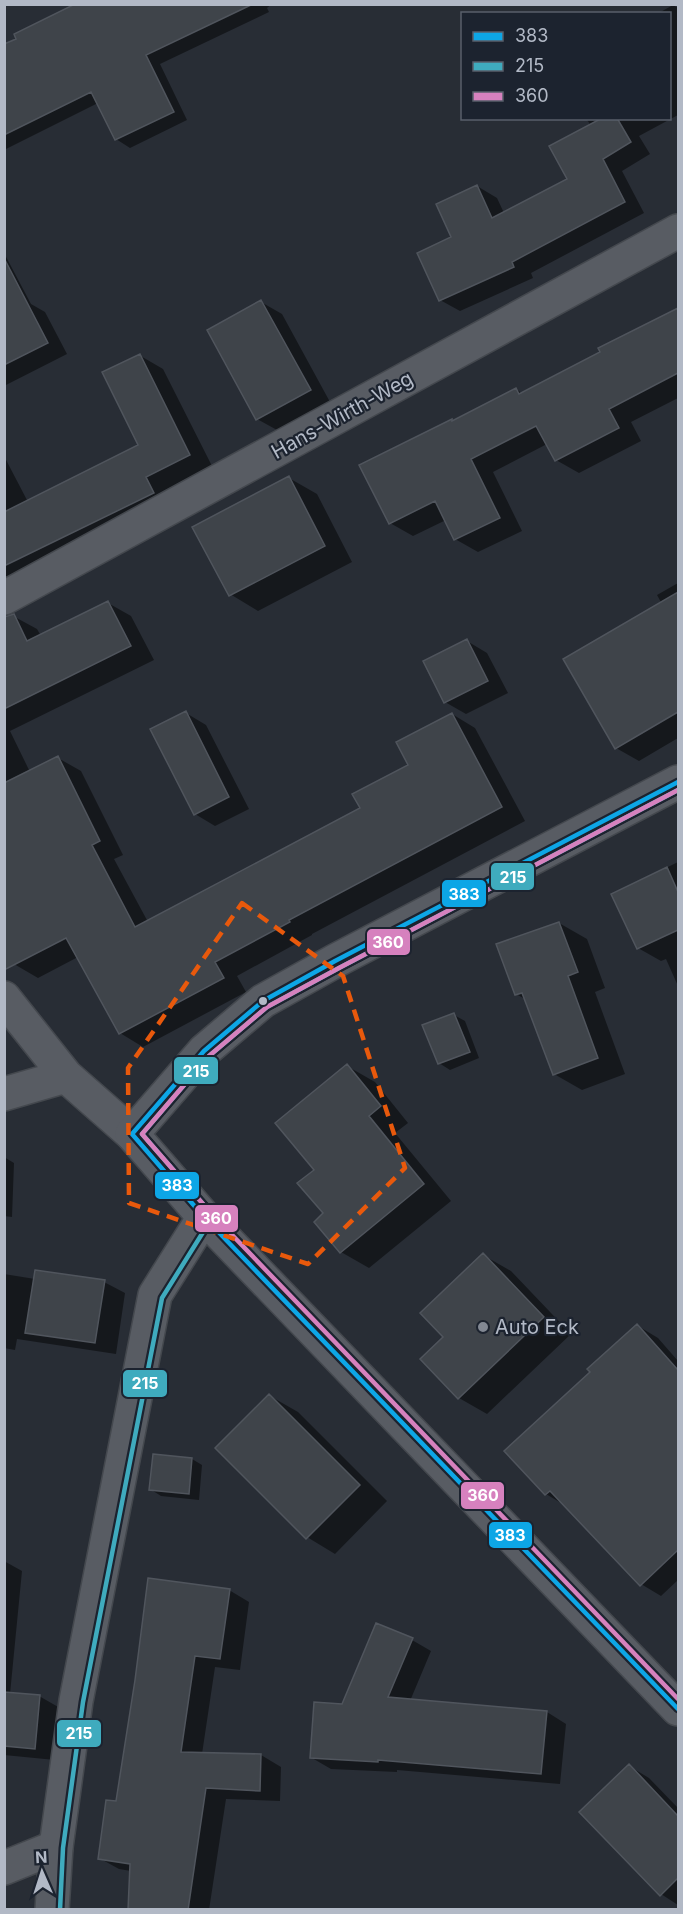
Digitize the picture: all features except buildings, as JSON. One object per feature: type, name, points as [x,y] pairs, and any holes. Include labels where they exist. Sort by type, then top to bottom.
[{"type":"street","name":"Hans-Wirth-Weg","points":[[4,598],[678,231]]},
{"type":"street","points":[[132,1134],[204,1052],[263,1001],[678,782]]},
{"type":"street","points":[[4,998],[66,1076],[132,1134],[204,1217],[678,1709]]},
{"type":"street","points":[[4,1094],[66,1076]]},
{"type":"street","points":[[52,1910],[56,1847],[76,1701],[155,1295],[204,1217]]},
{"type":"street","points":[[4,1868],[56,1847]]},
{"type":"highlighted area","points":[[242,903],[343,976],[405,1168],[308,1264],[129,1203],[128,1068]]},
{"type":"transit line","name":"383","points":[[678,782],[263,1001],[204,1051],[132,1134],[204,1217],[678,1709]]},
{"type":"transit line","name":"215","points":[[210,1212],[142,1134],[209,1056],[267,1007],[678,790]]},
{"type":"transit line","name":"360","points":[[678,790],[267,1007],[209,1056],[142,1134],[210,1212],[678,1699]]},
{"type":"transit line","name":"215","points":[[60,1910],[63,1848],[83,1702],[162,1298],[210,1221]]},
{"type":"place","name":"Auto Eck","points":[[483,1327]]}]
